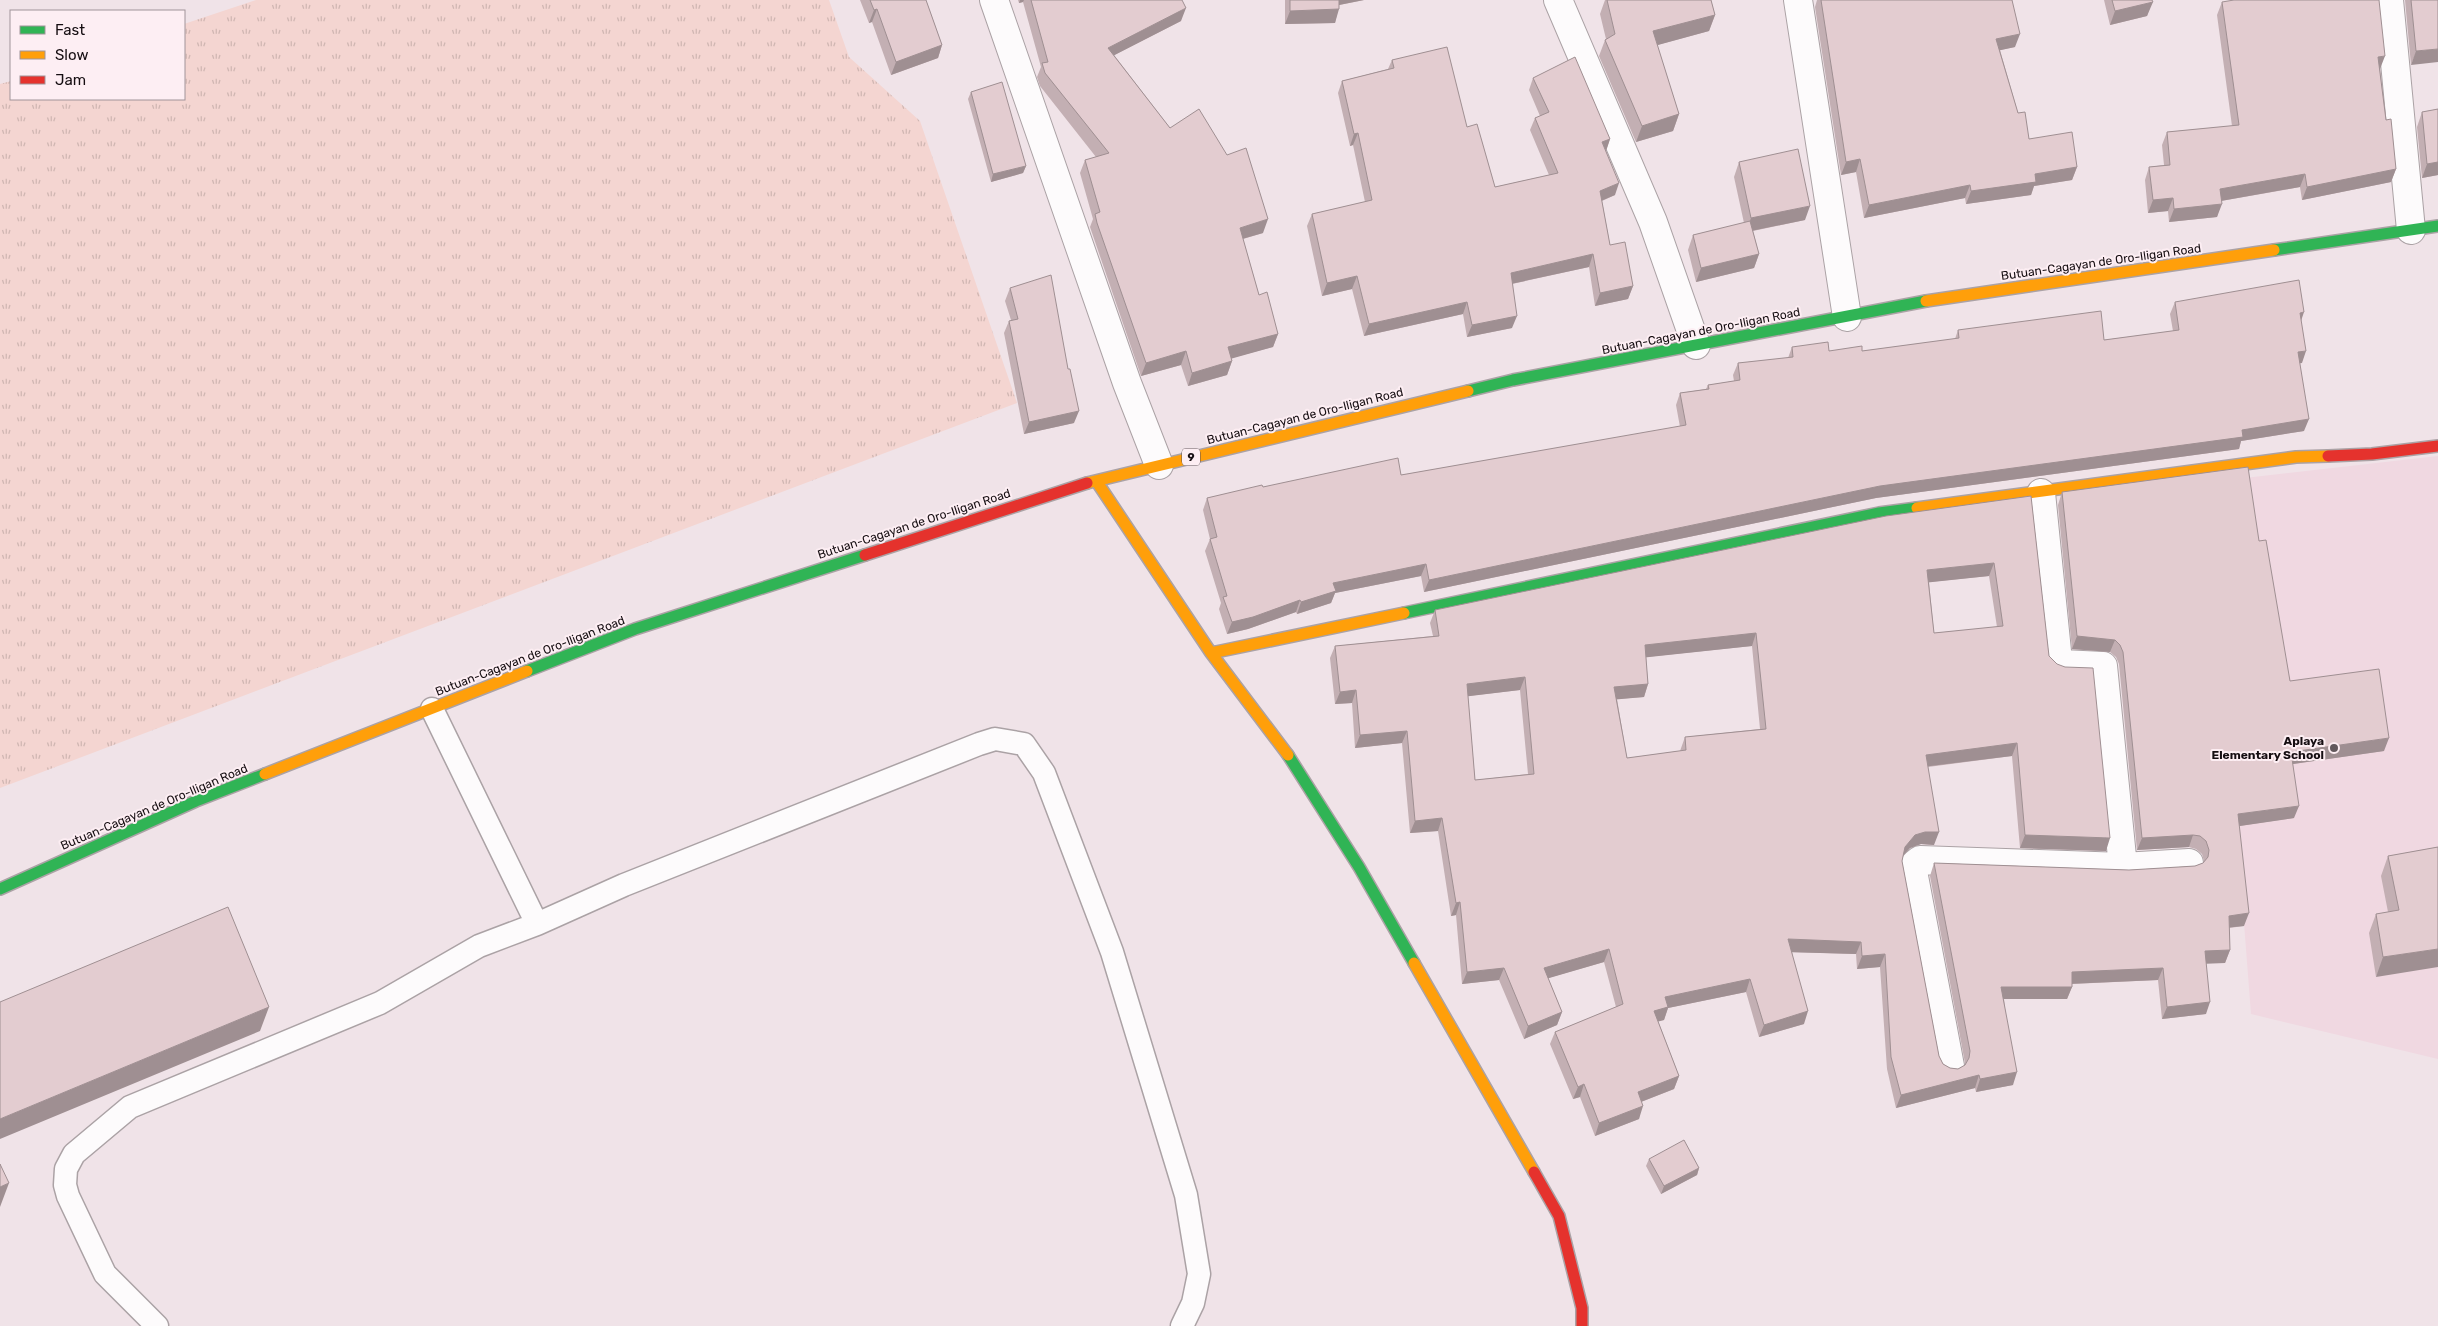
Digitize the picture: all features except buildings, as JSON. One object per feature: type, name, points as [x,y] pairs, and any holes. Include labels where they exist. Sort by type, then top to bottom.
[{"type":"main road","name":"Butuan-Cagayan de Oro-Iligan Road","points":[[0,889],[196,801],[635,629],[1066,489],[1513,380],[1922,302],[2438,226]]},
{"type":"main road","points":[[1211,653],[1879,513],[2041,493],[2296,457],[2372,454],[2438,446]]},
{"type":"main road","points":[[1097,482],[1211,653],[1282,745],[1354,859],[1559,1216],[1582,1308],[1582,1326]]},
{"type":"street","points":[[994,0],[1127,383],[1160,465]]},
{"type":"street","points":[[1558,0],[1653,222],[1696,345]]},
{"type":"street","points":[[1798,0],[1847,317]]},
{"type":"street","points":[[2389,0],[2411,230]]},
{"type":"street","points":[[2041,493],[2058,661],[2062,664],[2103,666],[2123,867]]},
{"type":"street","points":[[1950,1066],[1913,871],[1915,864],[1920,860],[2123,867],[2189,863]]},
{"type":"lane","points":[[432,709],[537,924]]},
{"type":"lane","points":[[157,1326],[105,1274],[68,1196],[65,1184],[66,1169],[74,1154],[130,1107],[380,1003],[479,946],[537,924],[624,885],[995,739],[1024,744],[1044,773],[1112,952],[1186,1195],[1199,1274],[1193,1303],[1182,1326]]},
{"type":"shaded area","name":"Aplaya Elementary School","points":[[2438,456],[2438,1059],[2251,1014],[2210,482]]},
{"type":"green space","points":[[256,0],[829,0],[849,57],[920,121],[1017,403],[0,788],[0,84],[10,81],[10,100],[185,100],[185,24]]},
{"type":"traffic: fast","points":[[2274,250],[2438,226]]},
{"type":"traffic: fast","points":[[1468,391],[1513,380],[1926,301]]},
{"type":"traffic: fast","points":[[1404,613],[1879,513],[1917,508]]},
{"type":"traffic: fast","points":[[527,671],[635,629],[865,555]]},
{"type":"traffic: fast","points":[[1288,755],[1359,867],[1414,963]]},
{"type":"traffic: fast","points":[[0,889],[196,801],[265,774]]},
{"type":"traffic: slow","points":[[1926,301],[2274,250]]},
{"type":"traffic: slow","points":[[1087,483],[1468,391]]},
{"type":"traffic: slow","points":[[1917,508],[2296,457],[2328,456]]},
{"type":"traffic: slow","points":[[1097,482],[1211,653],[1288,755]]},
{"type":"traffic: slow","points":[[1211,653],[1404,613]]},
{"type":"traffic: slow","points":[[265,774],[527,671]]},
{"type":"traffic: slow","points":[[1414,963],[1534,1172]]},
{"type":"traffic: jam","points":[[2328,456],[2372,454],[2438,446]]},
{"type":"traffic: jam","points":[[865,555],[1087,483]]},
{"type":"traffic: jam","points":[[1534,1172],[1559,1216],[1582,1308],[1582,1326]]},
{"type":"place","name":"Aplaya Elementary School","points":[[2334,748]]}]
